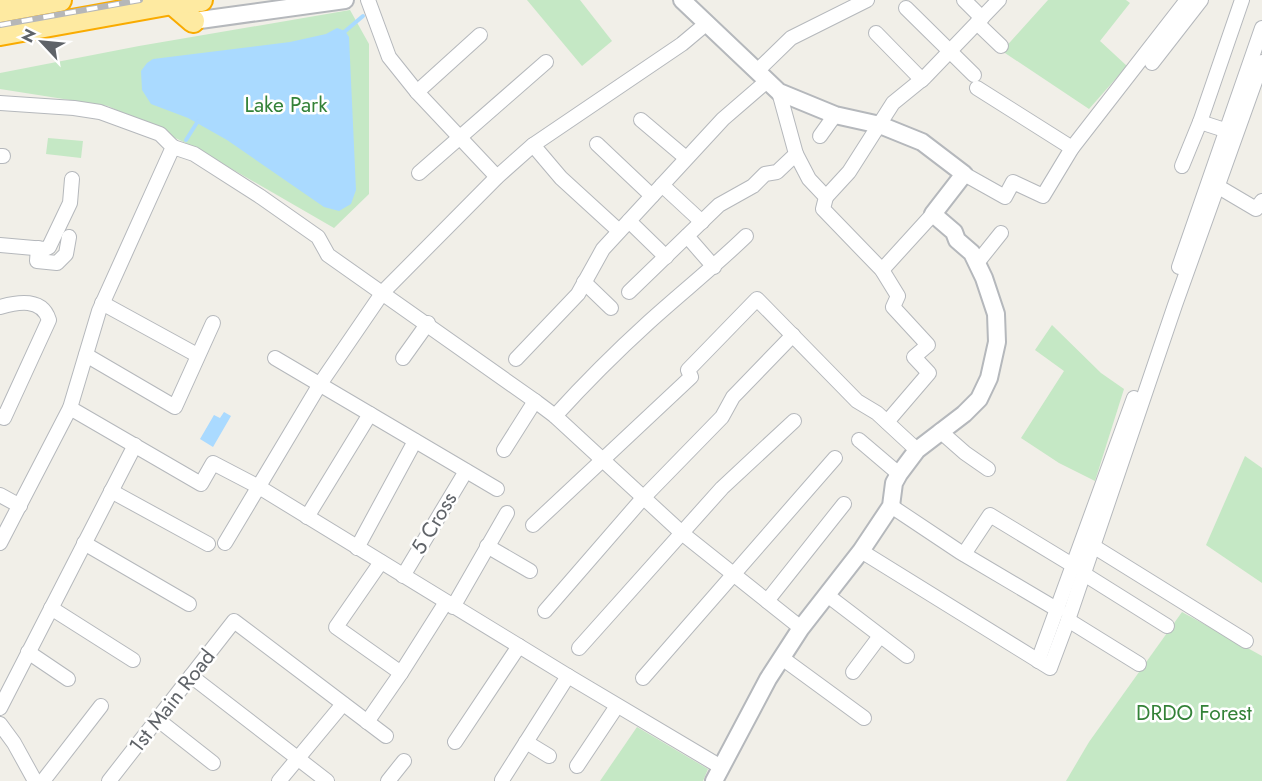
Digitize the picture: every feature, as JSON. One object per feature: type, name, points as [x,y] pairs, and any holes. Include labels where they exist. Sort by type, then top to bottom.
[{"type":"highway","points":[[0,11],[60,0]]},
{"type":"highway","points":[[0,34],[171,3],[201,0]]},
{"type":"highway","points":[[171,3],[193,21]]},
{"type":"street","points":[[193,21],[345,0]]},
{"type":"street","points":[[368,0],[388,57],[417,92],[496,177]]},
{"type":"street","points":[[682,0],[767,81],[835,115],[880,125],[922,142],[964,174],[1005,197],[1013,182],[1043,196],[1072,148],[1186,0]]},
{"type":"street","points":[[516,359],[578,294],[603,249],[619,231],[723,119],[767,81],[791,38],[867,0]]},
{"type":"street","points":[[964,0],[1001,46]]},
{"type":"street","points":[[887,422],[929,373],[914,357],[928,345],[893,308],[898,296],[882,270],[823,209],[826,197],[849,172],[892,103],[922,80],[999,0]]},
{"type":"street","points":[[1152,63],[1202,0]]},
{"type":"street","points":[[1182,166],[1200,122],[1242,0]]},
{"type":"street","points":[[906,8],[976,82],[1072,148]]},
{"type":"street","points":[[225,543],[320,384],[383,292],[496,177],[533,145],[682,44],[707,23]]},
{"type":"street","points":[[1079,570],[1093,546],[1111,478],[1217,186],[1262,28]]},
{"type":"street","points":[[876,33],[922,80]]},
{"type":"street","points":[[417,92],[480,35]]},
{"type":"street","points":[[419,173],[546,62]]},
{"type":"street","points":[[861,551],[1050,668],[1063,615],[1231,132],[1262,62]]},
{"type":"street","points":[[767,81],[796,154],[809,179],[826,197]]},
{"type":"street","points":[[0,103],[100,112],[160,134],[173,147],[194,154],[261,197],[318,237],[328,255],[535,400],[683,534],[801,628]]},
{"type":"street","points":[[0,110],[20,112]]},
{"type":"street","points":[[820,136],[835,115]]},
{"type":"street","points":[[641,120],[686,158]]},
{"type":"street","points":[[1200,122],[1231,132]]},
{"type":"street","points":[[597,144],[652,196]]},
{"type":"street","points":[[533,145],[561,178],[619,231]]},
{"type":"street","points":[[0,543],[70,408],[102,303],[173,147]]},
{"type":"street","points":[[629,292],[719,206],[753,186],[765,174],[777,172],[796,154]]},
{"type":"street","points":[[882,270],[933,214],[964,174]]},
{"type":"street","points":[[0,245],[45,249],[51,244],[70,203],[72,179]]},
{"type":"street","points":[[662,185],[702,222]]},
{"type":"street","points":[[1217,186],[1260,208]]},
{"type":"street","points":[[70,408],[201,483],[213,463],[259,487],[617,706],[718,774],[768,679],[801,628],[861,551],[891,506],[894,483],[899,474],[916,450],[964,414],[979,399],[989,378],[997,342],[996,314],[984,278],[972,253],[957,240],[954,232],[933,214]]},
{"type":"street","points":[[629,221],[666,257]]},
{"type":"street","points":[[977,263],[1001,233]]},
{"type":"street","points":[[687,236],[714,267]]},
{"type":"street","points":[[555,416],[588,379],[746,236]]},
{"type":"street","points":[[38,248],[37,261],[57,263],[66,254],[69,237]]},
{"type":"street","points":[[584,282],[611,308]]},
{"type":"street","points":[[533,525],[691,377],[688,370],[757,299],[794,334],[857,402],[877,413],[916,450]]},
{"type":"street","points":[[0,307],[25,302],[45,311],[49,320],[4,418],[0,416]]},
{"type":"street","points":[[102,303],[197,355]]},
{"type":"street","points":[[86,355],[175,407],[213,323]]},
{"type":"street","points":[[403,358],[428,323]]},
{"type":"street","points":[[545,610],[643,498],[722,417],[733,397],[794,334]]},
{"type":"street","points":[[275,358],[496,489]]},
{"type":"street","points":[[504,450],[535,400]]},
{"type":"street","points":[[307,517],[370,414]]},
{"type":"street","points":[[579,648],[722,488],[794,421]]},
{"type":"street","points":[[940,431],[988,469]]},
{"type":"street","points":[[860,440],[899,474]]},
{"type":"street","points":[[357,548],[416,441]]},
{"type":"street","points":[[0,708],[135,446]]},
{"type":"street","points":[[643,678],[835,458]]},
{"type":"street","name":"5 Cross","points":[[403,576],[466,471]]},
{"type":"street","points":[[111,491],[208,544]]},
{"type":"street","points":[[0,495],[20,506]]},
{"type":"street","points":[[766,601],[844,504]]},
{"type":"street","points":[[891,506],[1139,664]]},
{"type":"street","points":[[367,722],[450,604],[507,513]]},
{"type":"street","points":[[964,554],[990,515],[1167,626]]},
{"type":"street","points":[[84,543],[189,604]]},
{"type":"street","points":[[487,546],[530,571]]},
{"type":"street","points":[[1093,546],[1246,641]]},
{"type":"street","points":[[381,562],[336,627],[401,673]]},
{"type":"street","points":[[826,595],[907,656]]},
{"type":"street","points":[[51,608],[133,660]]},
{"type":"street","name":"1st Main Road","points":[[109,781],[234,621],[343,704]]},
{"type":"street","points":[[853,672],[880,636]]},
{"type":"street","points":[[455,742],[519,646]]},
{"type":"street","points":[[28,652],[68,679]]},
{"type":"street","points":[[782,658],[864,718]]},
{"type":"street","points":[[191,676],[327,781]]},
{"type":"street","points":[[502,780],[568,676]]},
{"type":"street","points":[[279,781],[343,704],[386,736]]},
{"type":"street","points":[[43,781],[101,706]]},
{"type":"street","points":[[577,766],[617,706]]},
{"type":"street","points":[[158,719],[213,763]]},
{"type":"street","points":[[0,724],[14,743],[34,781]]},
{"type":"street","points":[[526,742],[549,756]]},
{"type":"street","points":[[388,781],[404,761]]},
{"type":"green space","points":[[527,0],[580,0],[612,41],[582,66]]},
{"type":"green space","points":[[1048,0],[1126,0],[1130,3],[1100,41],[1127,66],[1089,109],[1002,51]]},
{"type":"green space","name":"Lake Park","points":[[350,10],[369,44],[369,194],[334,228],[192,146],[108,106],[0,89],[0,73],[139,46]]},
{"type":"green space","points":[[48,138],[83,141],[81,158],[46,154]]},
{"type":"green space","points":[[1052,325],[1101,373],[1124,389],[1095,481],[1059,463],[1021,438],[1064,371],[1035,350]]},
{"type":"green space","points":[[1245,456],[1262,468],[1262,583],[1206,545]]},
{"type":"green space","name":"DRDO Forest","points":[[1182,612],[1262,656],[1262,781],[1066,781],[1089,742]]},
{"type":"green space","points":[[637,727],[708,769],[703,781],[600,781]]},
{"type":"water","points":[[337,28],[345,31],[349,37],[356,190],[351,204],[339,211],[324,207],[227,140],[188,118],[151,104],[142,90],[141,71],[153,59],[290,42],[326,34]]},
{"type":"water","points":[[224,412],[231,416],[213,447],[200,439],[214,415],[220,418]]},
{"type":"waterway","points":[[343,33],[363,16]]},
{"type":"waterway","points":[[186,140],[198,121]]},
{"type":"railway","points":[[0,25],[140,0]]}]
